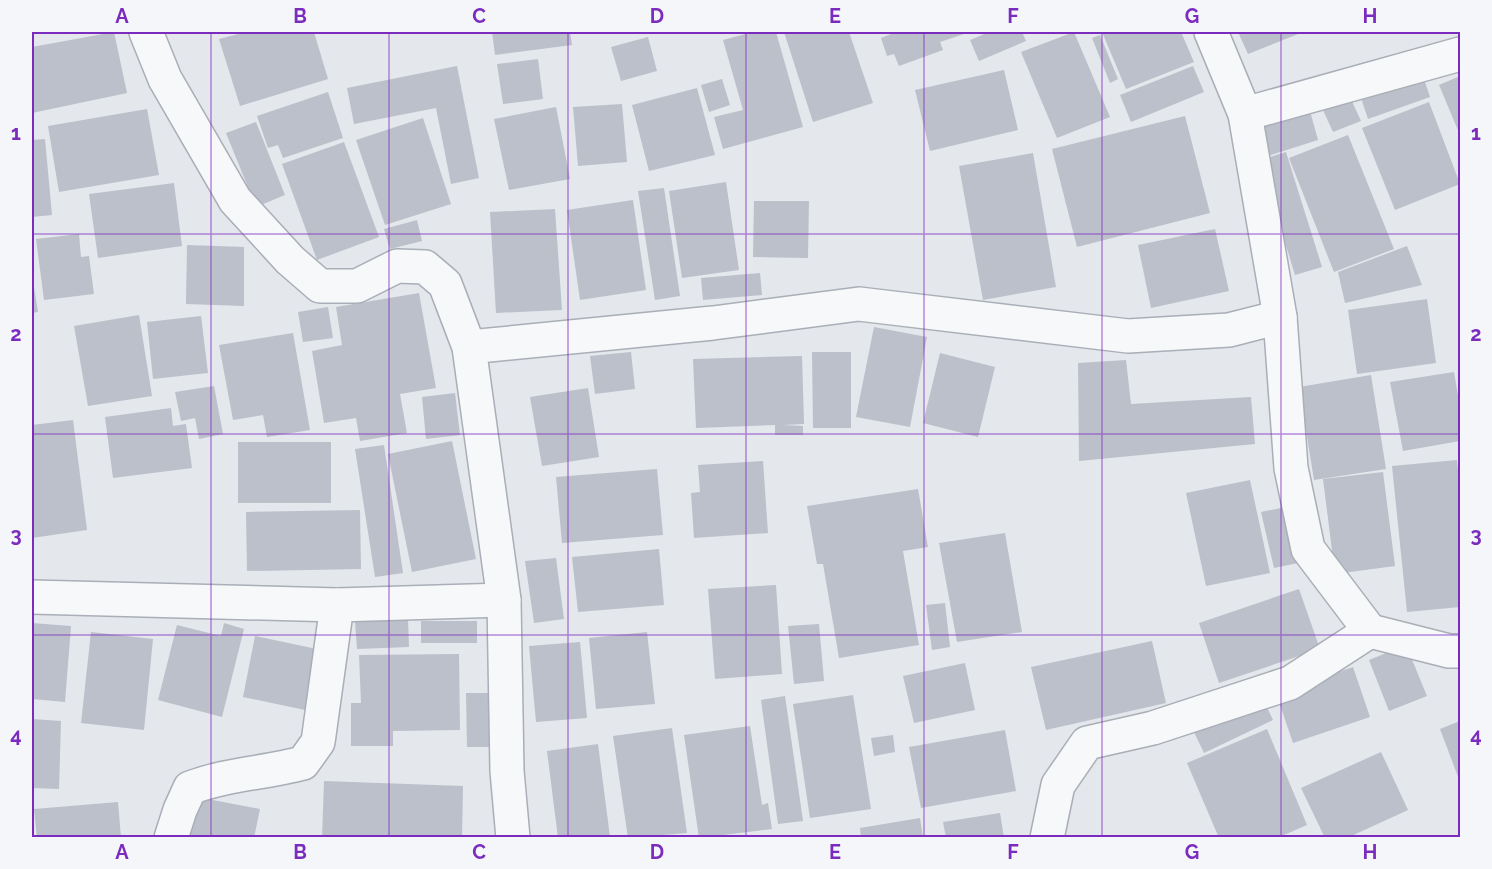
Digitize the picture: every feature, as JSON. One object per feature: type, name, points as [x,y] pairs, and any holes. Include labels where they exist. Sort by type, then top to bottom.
[{"type":"street","points":[[146,32],[165,79],[235,200],[290,260],[320,285],[357,286],[397,266],[425,267],[445,284],[469,347],[504,600],[507,771],[513,837]]},
{"type":"street","points":[[1211,32],[1245,114],[1280,317],[1291,468],[1308,549],[1370,631],[1449,651],[1461,651]]},
{"type":"street","points":[[1245,114],[1461,54]]},
{"type":"street","points":[[469,347],[713,323],[859,304],[1128,336],[1229,330],[1280,317]]},
{"type":"street","points":[[32,597],[337,604],[504,600]]},
{"type":"street","points":[[171,837],[190,788],[216,778],[273,771],[303,763],[318,742],[337,604]]},
{"type":"street","points":[[1047,837],[1058,785],[1087,743],[1153,728],[1290,682],[1370,631]]},
{"type":"building","points":[[114,32],[127,93],[32,113],[32,47]]},
{"type":"building","points":[[246,32],[314,32],[328,79],[240,106],[219,39]]},
{"type":"building","points":[[492,32],[570,32],[572,45],[495,55]]},
{"type":"building","points":[[753,32],[776,32],[803,127],[723,149],[714,117],[743,110],[723,40]]},
{"type":"building","points":[[784,32],[849,32],[873,103],[813,122]]},
{"type":"building","points":[[896,32],[970,32],[940,42],[943,50],[899,66],[894,54],[887,56],[881,38]]},
{"type":"building","points":[[989,32],[1022,32],[1026,41],[979,61],[970,40]]},
{"type":"building","points":[[1074,32],[1110,117],[1057,138],[1021,52]]},
{"type":"building","points":[[1102,32],[1181,32],[1194,62],[1126,89]]},
{"type":"building","points":[[1238,32],[1303,32],[1248,54]]},
{"type":"building","points":[[1100,35],[1118,79],[1110,83],[1092,38]]},
{"type":"building","points":[[648,37],[657,71],[621,81],[611,47]]},
{"type":"building","points":[[538,59],[543,99],[503,104],[497,64]]},
{"type":"building","points":[[457,66],[479,178],[451,184],[436,108],[354,124],[347,88]]},
{"type":"building","points":[[1193,66],[1204,92],[1131,122],[1120,95]]},
{"type":"building","points":[[1004,70],[1018,130],[930,151],[915,90]]},
{"type":"building","points":[[1422,73],[1430,97],[1368,119],[1360,95]]},
{"type":"building","points":[[1460,76],[1460,135],[1439,85]]},
{"type":"building","points":[[722,79],[730,105],[709,112],[701,85]]},
{"type":"building","points":[[697,88],[715,155],[649,171],[632,105]]},
{"type":"building","points":[[328,92],[343,138],[283,158],[278,145],[268,148],[257,116]]},
{"type":"building","points":[[1350,97],[1361,121],[1333,132],[1322,108]]},
{"type":"building","points":[[1429,102],[1460,184],[1395,210],[1362,128]]},
{"type":"building","points":[[622,104],[627,162],[578,166],[573,107]]},
{"type":"building","points":[[556,107],[570,179],[509,190],[494,119]]},
{"type":"building","points":[[147,109],[159,175],[59,192],[48,126]]},
{"type":"building","points":[[1310,111],[1318,140],[1261,158],[1252,129]]},
{"type":"building","points":[[1185,116],[1210,213],[1077,247],[1052,149]]},
{"type":"building","points":[[423,118],[451,204],[385,225],[356,140]]},
{"type":"building","points":[[256,122],[285,195],[256,207],[226,133]]},
{"type":"building","points":[[1348,135],[1394,249],[1334,272],[1289,158]]},
{"type":"building","points":[[45,139],[52,215],[32,217],[32,140]]},
{"type":"building","points":[[344,142],[379,237],[317,260],[282,164]]},
{"type":"building","points":[[1286,152],[1322,267],[1295,275],[1260,160]]},
{"type":"building","points":[[1033,153],[1056,287],[983,300],[959,166]]},
{"type":"building","points":[[726,182],[739,270],[682,278],[669,191]]},
{"type":"building","points":[[174,183],[182,246],[98,258],[89,194]]},
{"type":"building","points":[[664,188],[680,296],[655,300],[638,191]]},
{"type":"building","points":[[633,200],[646,290],[580,300],[567,210]]},
{"type":"building","points":[[754,201],[809,201],[808,258],[753,257]]},
{"type":"building","points":[[555,209],[562,310],[496,313],[490,212]]},
{"type":"building","points":[[417,220],[422,241],[390,249],[384,229]]},
{"type":"building","points":[[1215,229],[1229,291],[1151,308],[1138,245]]},
{"type":"building","points":[[79,234],[81,257],[89,256],[94,294],[44,300],[36,239]]},
{"type":"building","points":[[187,245],[244,247],[244,306],[186,304]]},
{"type":"building","points":[[1407,246],[1422,285],[1345,303],[1338,272]]},
{"type":"building","points":[[760,273],[762,295],[703,300],[701,278]]},
{"type":"building","points":[[32,275],[38,312],[32,313]]},
{"type":"building","points":[[419,293],[436,388],[400,394],[407,433],[360,441],[356,418],[324,423],[312,351],[342,345],[336,307]]},
{"type":"building","points":[[1427,299],[1436,363],[1357,374],[1348,310]]},
{"type":"building","points":[[328,307],[333,338],[303,342],[298,312]]},
{"type":"building","points":[[139,315],[152,396],[88,406],[74,326]]},
{"type":"building","points":[[201,316],[208,373],[153,379],[147,322]]},
{"type":"building","points":[[874,327],[927,337],[910,427],[856,417]]},
{"type":"building","points":[[293,333],[310,430],[267,437],[263,415],[233,420],[219,345]]},
{"type":"building","points":[[631,352],[635,389],[595,394],[590,356]]},
{"type":"building","points":[[812,352],[851,352],[851,428],[813,428]]},
{"type":"building","points":[[940,353],[995,367],[978,437],[923,423]]},
{"type":"building","points":[[802,356],[804,424],[783,425],[803,426],[803,435],[775,435],[775,425],[696,428],[693,359]]},
{"type":"building","points":[[1126,360],[1131,404],[1251,397],[1255,444],[1079,461],[1078,363]]},
{"type":"building","points":[[1454,372],[1460,407],[1460,441],[1403,451],[1390,382]]},
{"type":"building","points":[[1371,375],[1386,469],[1314,480],[1299,387]]},
{"type":"building","points":[[214,386],[223,434],[199,439],[195,418],[181,421],[175,392]]},
{"type":"building","points":[[588,388],[599,457],[542,466],[530,397]]},
{"type":"building","points":[[455,393],[460,435],[426,439],[422,397]]},
{"type":"building","points":[[171,408],[173,426],[186,424],[192,468],[113,478],[105,417]]},
{"type":"building","points":[[73,420],[87,530],[32,538],[32,425]]},
{"type":"building","points":[[452,441],[476,559],[412,572],[388,454]]},
{"type":"building","points":[[238,442],[331,442],[331,503],[238,503]]},
{"type":"building","points":[[384,445],[403,573],[375,577],[355,449]]},
{"type":"building","points":[[1457,460],[1460,491],[1460,607],[1407,612],[1392,466]]},
{"type":"building","points":[[763,461],[768,533],[694,538],[691,493],[700,492],[698,465]]},
{"type":"building","points":[[657,469],[663,535],[562,543],[556,477]]},
{"type":"building","points":[[1383,472],[1395,566],[1335,574],[1323,479]]},
{"type":"building","points":[[1250,480],[1270,573],[1206,586],[1186,493]]},
{"type":"building","points":[[918,489],[928,547],[903,551],[919,645],[839,658],[823,564],[817,564],[807,506]]},
{"type":"building","points":[[1291,506],[1303,562],[1274,568],[1261,512]]},
{"type":"building","points":[[360,510],[361,569],[247,571],[246,512]]},
{"type":"building","points":[[1005,533],[1022,632],[957,642],[939,543]]},
{"type":"building","points":[[659,549],[664,605],[578,612],[572,557]]},
{"type":"building","points":[[556,558],[564,619],[534,623],[525,561]]},
{"type":"building","points":[[776,585],[782,674],[715,679],[708,589]]},
{"type":"building","points":[[1299,589],[1320,649],[1219,683],[1199,623]]},
{"type":"building","points":[[945,603],[950,647],[932,650],[926,605]]},
{"type":"building","points":[[408,618],[409,647],[357,649],[355,621]]},
{"type":"building","points":[[421,621],[477,621],[477,643],[421,643]]},
{"type":"building","points":[[32,623],[71,626],[65,702],[32,699]]},
{"type":"building","points":[[224,623],[244,629],[222,717],[158,700],[177,625],[221,636]]},
{"type":"building","points":[[819,624],[824,681],[794,684],[788,626]]},
{"type":"building","points":[[91,632],[153,639],[144,730],[81,723]]},
{"type":"building","points":[[647,632],[655,704],[596,709],[589,638]]},
{"type":"building","points":[[255,636],[317,649],[305,710],[243,697]]},
{"type":"building","points":[[1152,641],[1166,703],[1046,730],[1031,667]]},
{"type":"building","points":[[580,642],[587,718],[536,722],[529,646]]},
{"type":"building","points":[[1406,645],[1427,696],[1389,711],[1369,660]]},
{"type":"building","points":[[459,654],[460,730],[393,731],[393,746],[351,746],[351,703],[361,703],[359,655]]},
{"type":"building","points":[[965,663],[975,710],[914,723],[903,676]]},
{"type":"building","points":[[1353,667],[1370,717],[1293,743],[1276,693]]},
{"type":"building","points":[[466,693],[489,693],[490,747],[467,747]]},
{"type":"building","points":[[853,695],[871,809],[810,818],[793,704]]},
{"type":"building","points":[[785,696],[803,821],[778,824],[761,700]]},
{"type":"building","points":[[1262,697],[1273,720],[1204,753],[1193,730]]},
{"type":"building","points":[[32,719],[61,721],[59,789],[32,788]]},
{"type":"building","points":[[1460,721],[1460,782],[1440,729]]},
{"type":"building","points":[[750,726],[762,805],[768,803],[772,829],[699,838],[684,735]]},
{"type":"building","points":[[672,728],[687,833],[628,838],[613,736]]},
{"type":"building","points":[[1267,729],[1307,825],[1277,838],[1219,838],[1187,763]]},
{"type":"building","points":[[1005,730],[1016,791],[921,808],[909,747]]},
{"type":"building","points":[[893,735],[895,752],[874,756],[871,738]]},
{"type":"building","points":[[598,744],[610,837],[558,838],[547,751]]},
{"type":"building","points":[[1381,752],[1408,810],[1347,838],[1325,838],[1301,788]]},
{"type":"building","points":[[324,781],[463,786],[462,838],[322,838]]},
{"type":"building","points":[[197,797],[260,809],[254,838],[189,838]]},
{"type":"building","points":[[118,802],[121,838],[37,838],[34,809]]},
{"type":"building","points":[[1000,813],[1004,838],[946,838],[943,822]]},
{"type":"building","points":[[920,818],[923,838],[861,838],[860,828]]}]
